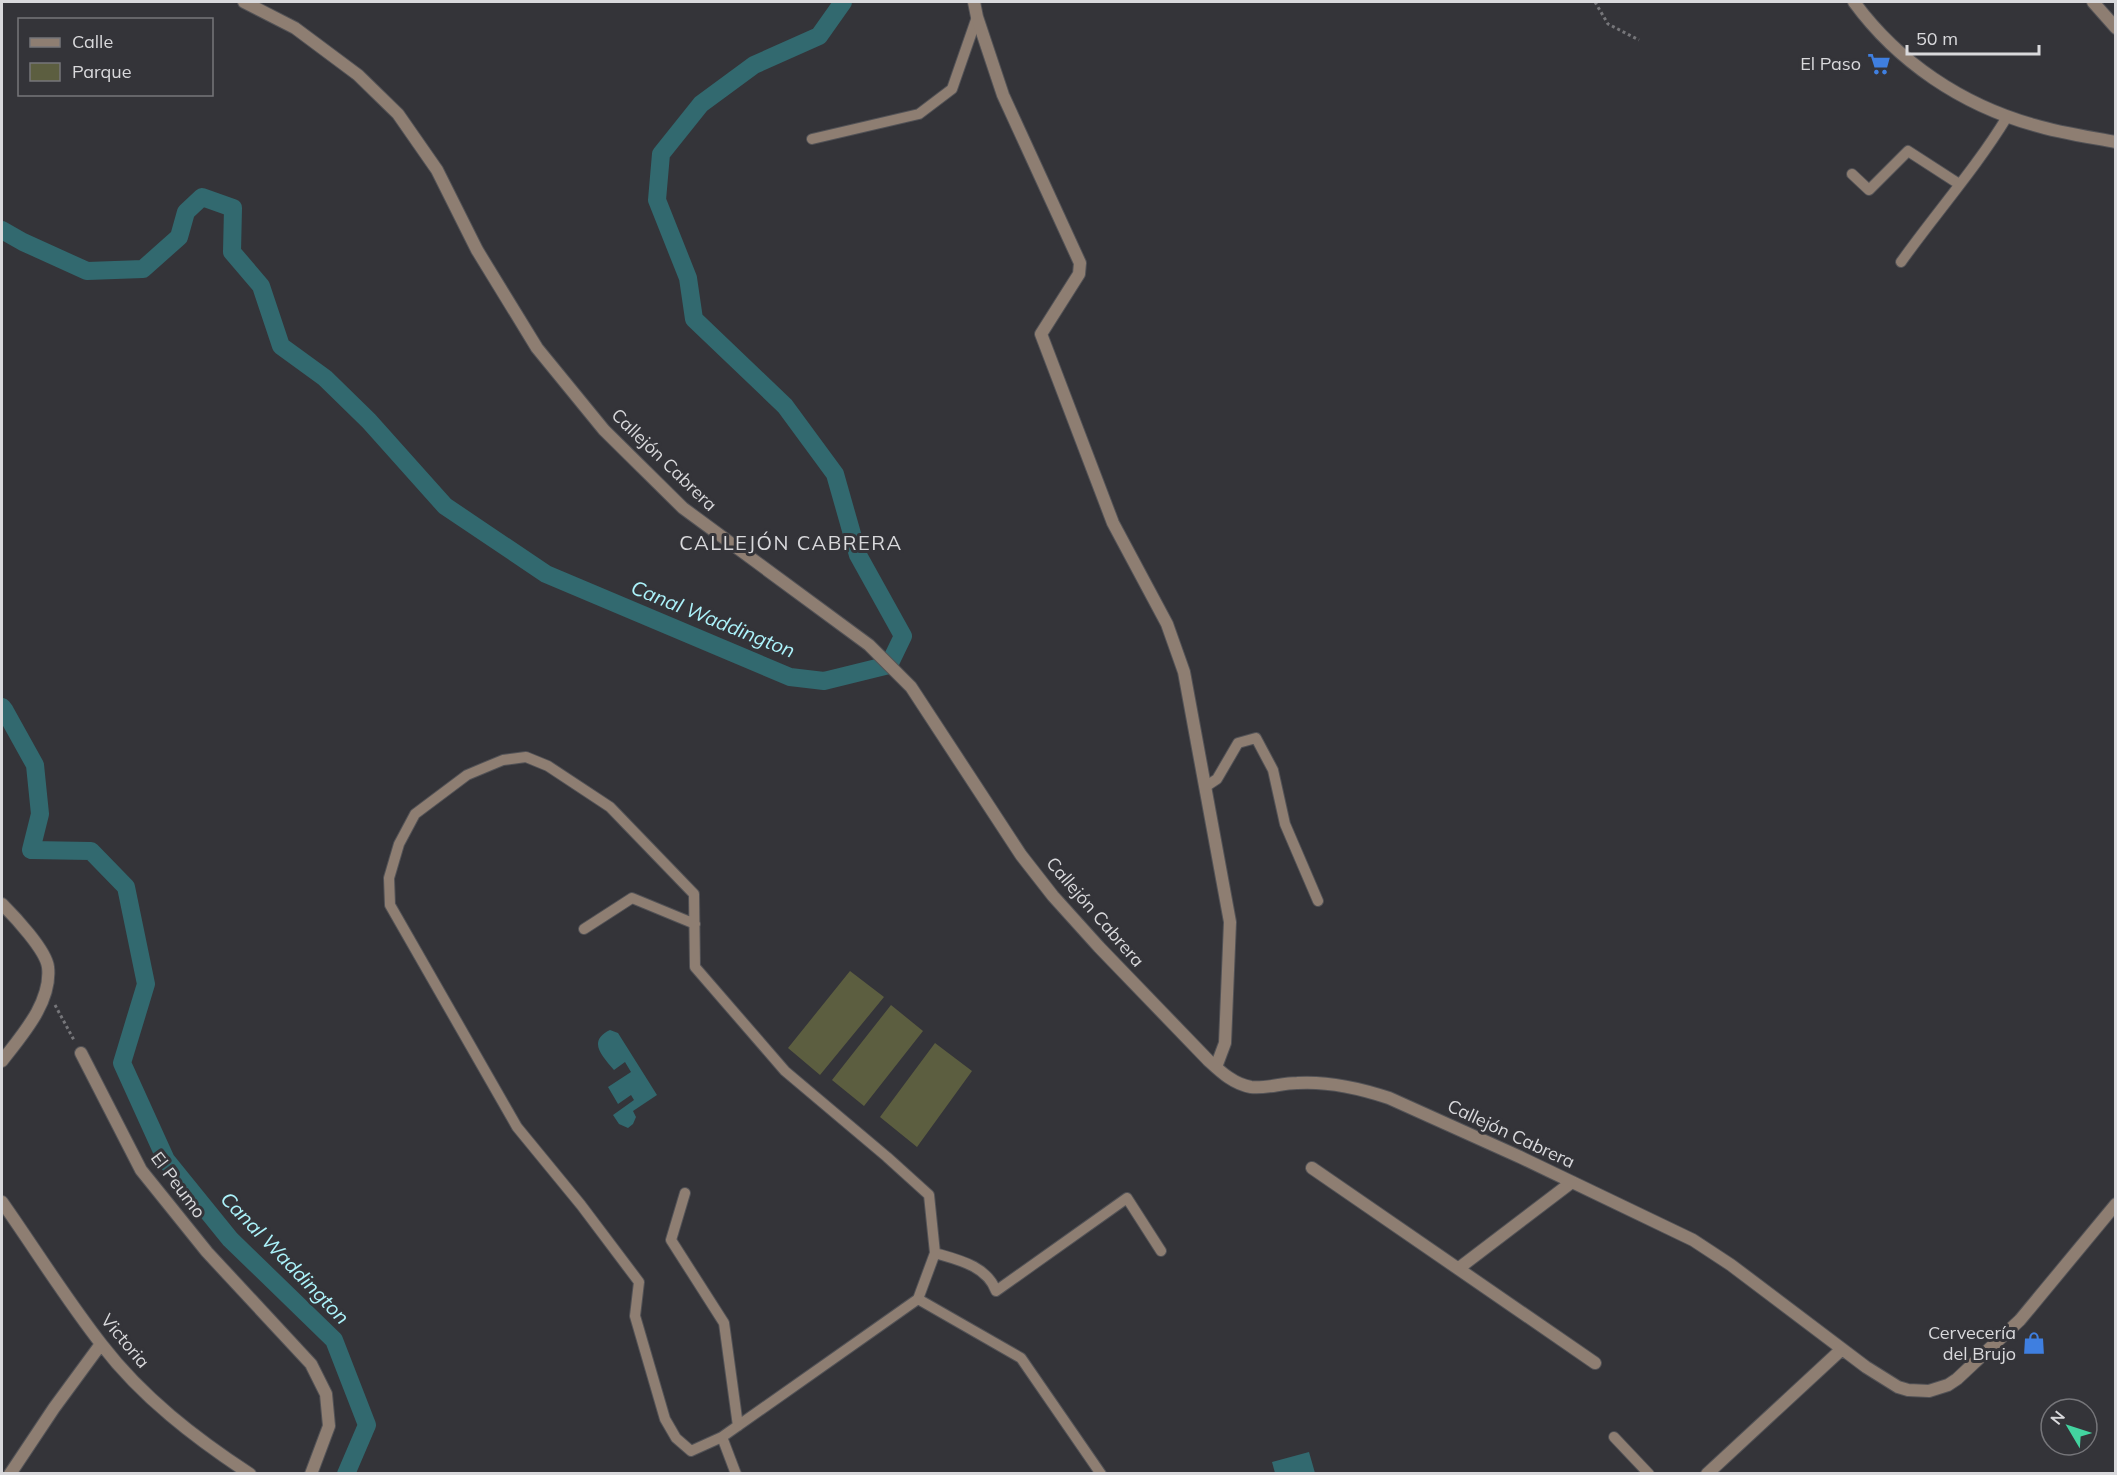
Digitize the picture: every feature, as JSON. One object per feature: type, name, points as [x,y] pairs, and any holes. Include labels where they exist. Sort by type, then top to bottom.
[{"type":"street","name":"Callejón Cabrera","points":[[244,2],[295,28],[358,75],[398,114],[437,170],[477,250],[537,348],[604,430],[683,508],[869,645],[911,687],[1021,855],[1053,896],[1099,948],[1216,1067],[1238,1083],[1252,1087],[1296,1083],[1347,1086],[1378,1094],[1510,1152],[1676,1231],[1712,1252],[1866,1367],[1898,1387],[1919,1391],[1929,1391],[1948,1385],[2020,1320],[2115,1204]]},
{"type":"street","points":[[974,2],[976,17],[1003,95],[1080,263],[1079,274],[1041,334],[1113,523],[1167,624],[1184,672],[1230,922],[1225,1043],[1216,1067]]},
{"type":"street","points":[[1854,2],[1903,56],[1927,74],[1979,105],[2036,126],[2115,142]]},
{"type":"street","points":[[2093,2],[2115,28]]},
{"type":"street","points":[[2,904],[35,942],[48,965],[47,990],[26,1030],[2,1061]]},
{"type":"street","name":"El Peumo","points":[[81,1053],[141,1170],[207,1252],[311,1364],[326,1394],[329,1426],[311,1473]]},
{"type":"street","points":[[1312,1168],[1595,1364]]},
{"type":"street","points":[[1459,1268],[1572,1182]]},
{"type":"street","name":"Victoria","points":[[2,1202],[101,1344],[128,1375],[174,1419],[250,1473]]},
{"type":"street","points":[[10,1473],[66,1390],[101,1344]]},
{"type":"street","points":[[1707,1473],[1842,1349]]},
{"type":"lane","points":[[812,139],[919,114],[952,89],[976,17]]},
{"type":"lane","points":[[1901,262],[1989,147],[2007,117]]},
{"type":"lane","points":[[1852,174],[1869,190],[1908,151],[1959,184]]},
{"type":"lane","points":[[1205,787],[1217,779],[1238,743],[1256,738],[1274,770],[1285,824],[1318,901]]},
{"type":"lane","points":[[526,757],[548,766],[610,807],[694,894],[695,967],[785,1071],[929,1195],[935,1253],[918,1299],[722,1437],[691,1451],[676,1438],[665,1419],[634,1316],[639,1281],[581,1204],[517,1126],[390,904],[388,878],[399,844],[415,814],[466,775],[503,760],[526,757]]},
{"type":"lane","points":[[584,929],[632,898],[694,924]]},
{"type":"lane","points":[[685,1193],[671,1240],[724,1323],[738,1426]]},
{"type":"lane","points":[[935,1253],[973,1266],[992,1279],[996,1291],[1127,1198],[1161,1251]]},
{"type":"lane","points":[[918,1299],[1021,1358],[1101,1473]]},
{"type":"lane","points":[[722,1437],[736,1473]]},
{"type":"lane","points":[[1614,1437],[1649,1473]]},
{"type":"path","points":[[1595,2],[1608,24],[1639,40]]},
{"type":"path","points":[[47,990],[81,1053]]},
{"type":"green space","points":[[850,971],[884,997],[820,1075],[788,1048]]},
{"type":"green space","points":[[891,1005],[923,1031],[864,1106],[832,1080]]},
{"type":"green space","points":[[935,1043],[972,1071],[917,1147],[880,1117]]},
{"type":"water","points":[[610,1030],[618,1033],[657,1095],[633,1111],[636,1117],[628,1128],[619,1124],[613,1115],[634,1100],[631,1095],[618,1104],[608,1087],[631,1072],[625,1062],[614,1070],[601,1054],[598,1044],[603,1034]]},
{"type":"water","points":[[1309,1452],[1315,1473],[1275,1473],[1272,1462]]},
{"type":"waterway","name":"Canal Waddington","points":[[2,230],[87,271],[143,269],[179,237],[186,212],[202,197],[233,208],[232,252],[261,286],[281,346],[325,378],[369,421],[445,506],[546,574],[790,677],[824,681],[889,665],[903,636],[858,555],[835,474],[785,406],[694,319],[688,278],[657,200],[661,154],[701,104],[754,65],[819,36],[843,2]]},
{"type":"waterway","name":"Canal Waddington","points":[[2,707],[35,765],[40,814],[31,850],[91,851],[126,887],[146,984],[122,1063],[166,1160],[230,1239],[334,1340],[367,1425],[346,1474]]},
{"type":"place","name":"El Paso","points":[[1879,64]]},
{"type":"place","name":"Cervecería del Brujo","points":[[2034,1343]]},
{"type":"district","name":"CALLEJÓN CABRERA","points":[[791,543]]}]
